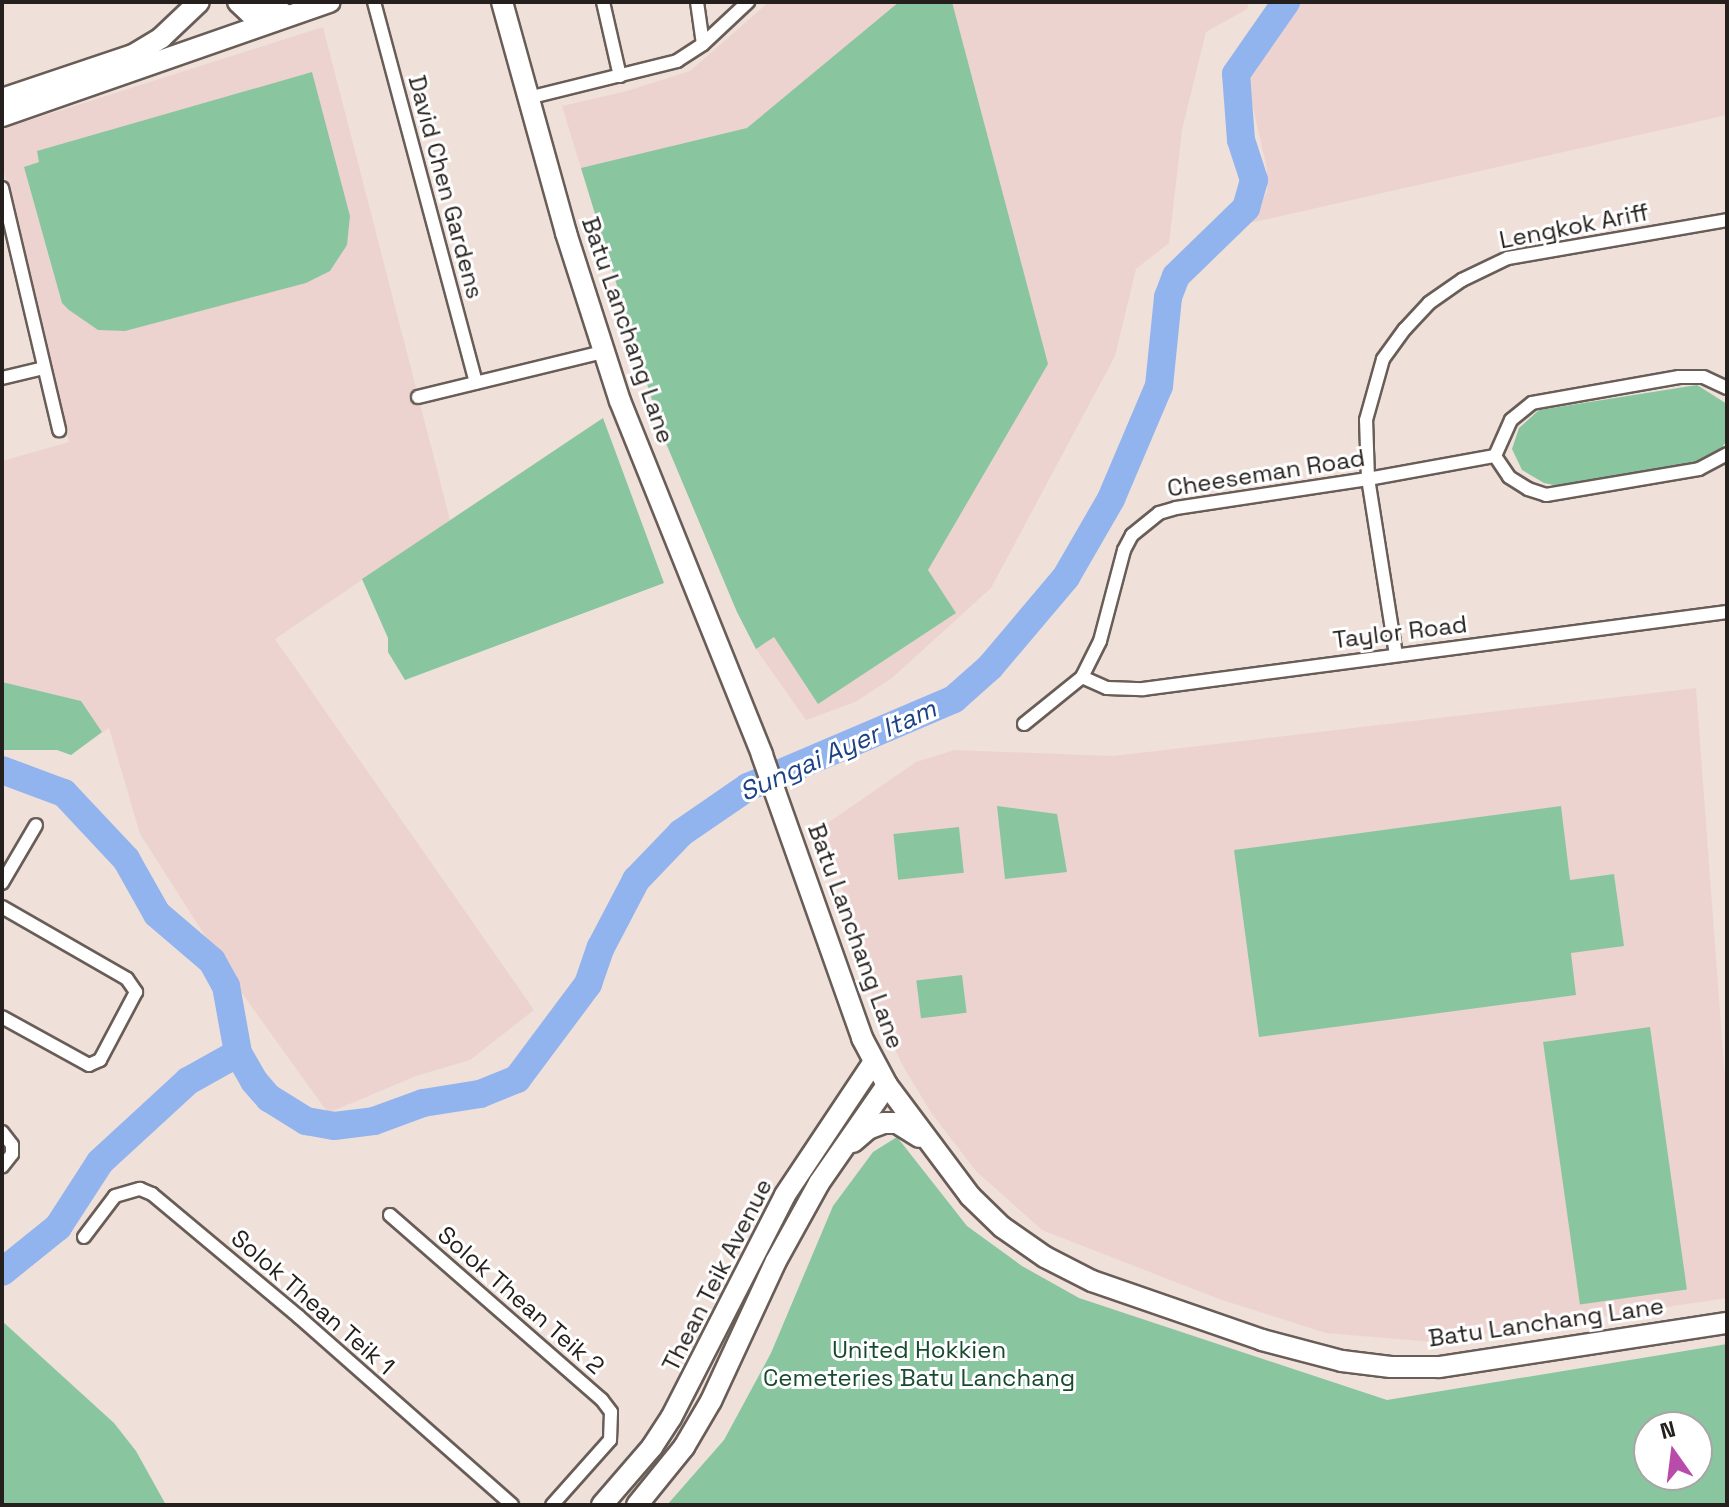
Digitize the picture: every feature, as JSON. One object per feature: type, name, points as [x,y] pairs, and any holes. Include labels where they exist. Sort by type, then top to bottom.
[{"type":"main road","points":[[2,99],[133,55],[161,38],[199,2]]},
{"type":"main road","points":[[238,2],[250,13],[260,15],[310,10]]},
{"type":"main road","points":[[2,116],[330,2]]},
{"type":"main road","name":"Batu Lanchang Lane","points":[[502,3],[620,401],[762,755],[873,1063],[970,1196],[1002,1227],[1045,1257],[1129,1296],[1301,1352],[1391,1367],[1439,1367],[1727,1323]]},
{"type":"main road","name":"Thean Teik Avenue","points":[[602,1505],[652,1447],[671,1418],[785,1195],[873,1063]]},
{"type":"main road","name":"Thean Teik Avenue","points":[[637,1505],[684,1447],[711,1401],[776,1261],[835,1158],[887,1085]]},
{"type":"main road","points":[[835,1158],[868,1129],[884,1123],[897,1123],[928,1142]]},
{"type":"street","name":"David Chen Gardens","points":[[374,2],[476,383]]},
{"type":"street","points":[[603,2],[620,76]]},
{"type":"street","points":[[697,2],[703,44]]},
{"type":"street","points":[[528,98],[667,66],[703,44],[748,2]]},
{"type":"street","points":[[2,188],[59,430]]},
{"type":"street","name":"Lengkok Ariff","points":[[1396,655],[1368,479],[1366,420],[1383,359],[1429,303],[1462,280],[1508,258],[1727,220]]},
{"type":"street","points":[[418,397],[603,352]]},
{"type":"street","points":[[2,378],[44,368]]},
{"type":"street","points":[[1727,388],[1692,376],[1532,403],[1511,420],[1495,456],[1516,483],[1546,495],[1699,469],[1727,454]]},
{"type":"street","name":"Cheeseman Road","points":[[1024,724],[1082,677],[1100,641],[1124,550],[1145,522],[1176,508],[1495,456]]},
{"type":"street","name":"Taylor Road","points":[[1082,677],[1107,688],[1143,689],[1727,612]]},
{"type":"street","points":[[2,883],[36,825]]},
{"type":"street","points":[[2,907],[127,979],[136,992],[100,1060],[89,1065],[2,1017]]},
{"type":"street","points":[[2,1132],[12,1145],[12,1154],[2,1167]]},
{"type":"street","name":"Solok Thean Teik 1","points":[[84,1237],[115,1196],[140,1189],[152,1194],[299,1317],[512,1505]]},
{"type":"street","name":"Solok Thean Teik 2","points":[[390,1215],[602,1400],[611,1412],[613,1426],[610,1440],[552,1505]]},
{"type":"shaded area","points":[[769,2],[1249,2],[1247,9],[1206,32],[1182,130],[1169,243],[1136,269],[1115,356],[991,588],[892,678],[855,702],[806,720],[756,649],[737,612],[663,436],[562,106],[627,91],[690,71]]},
{"type":"shaded area","points":[[1300,2],[1727,2],[1727,115],[1250,223],[1267,192],[1267,169],[1247,81]]},
{"type":"shaded area","points":[[323,27],[450,520],[275,639],[534,1010],[470,1060],[416,1076],[328,1113],[239,989],[140,834],[109,728],[71,755],[57,750],[2,750],[2,461],[69,442],[2,164],[2,129]]},
{"type":"shaded area","points":[[1696,688],[1727,1107],[1727,1298],[1433,1342],[1326,1333],[1219,1299],[1042,1230],[976,1171],[932,1114],[904,1068],[876,1010],[825,825],[916,762],[955,750],[1113,756]]},
{"type":"green space","points":[[899,2],[952,2],[1048,364],[928,570],[956,613],[818,704],[774,637],[756,649],[737,612],[663,436],[581,168],[747,128]]},
{"type":"green space","points":[[312,72],[350,216],[347,245],[330,271],[306,283],[125,331],[98,330],[62,303],[24,167],[39,162],[37,151]]},
{"type":"green space","points":[[1697,385],[1727,404],[1727,440],[1717,455],[1702,462],[1559,486],[1544,483],[1522,470],[1512,449],[1519,428],[1539,410]]},
{"type":"green space","points":[[603,418],[664,583],[405,680],[388,652],[388,638],[362,579]]},
{"type":"green space","points":[[2,682],[81,701],[102,732],[71,755],[57,750],[2,750]]},
{"type":"green space","points":[[997,806],[1057,814],[1067,872],[1005,879]]},
{"type":"green space","points":[[1561,806],[1570,880],[1614,874],[1624,946],[1571,953],[1576,995],[1259,1037],[1234,850]]},
{"type":"green space","points":[[959,827],[964,873],[898,880],[893,834]]},
{"type":"green space","points":[[962,975],[967,1013],[921,1018],[916,981]]},
{"type":"green space","points":[[1650,1027],[1687,1289],[1580,1304],[1543,1042]]},
{"type":"green space","name":"United Hokkien Cemeteries Batu Lanchang","points":[[897,1137],[967,1226],[1022,1266],[1079,1298],[1387,1400],[1727,1344],[1727,1505],[667,1505],[724,1440],[771,1353],[833,1206],[873,1152]]},
{"type":"green space","points":[[2,1321],[114,1423],[136,1451],[166,1505],[2,1505]]},
{"type":"waterway","name":"Sungai Ayer Itam","points":[[2,770],[64,793],[126,859],[157,914],[212,961],[226,986],[238,1053],[254,1081],[269,1098],[306,1121],[334,1126],[374,1121],[423,1103],[480,1094],[517,1079],[588,984],[601,947],[636,880],[681,833],[748,787],[954,699],[990,667],[1066,577],[1111,499],[1159,386],[1168,297],[1176,276],[1246,208],[1254,180],[1241,140],[1236,74],[1286,2]]},
{"type":"waterway","points":[[2,1272],[58,1227],[100,1162],[188,1081],[238,1053]]}]
